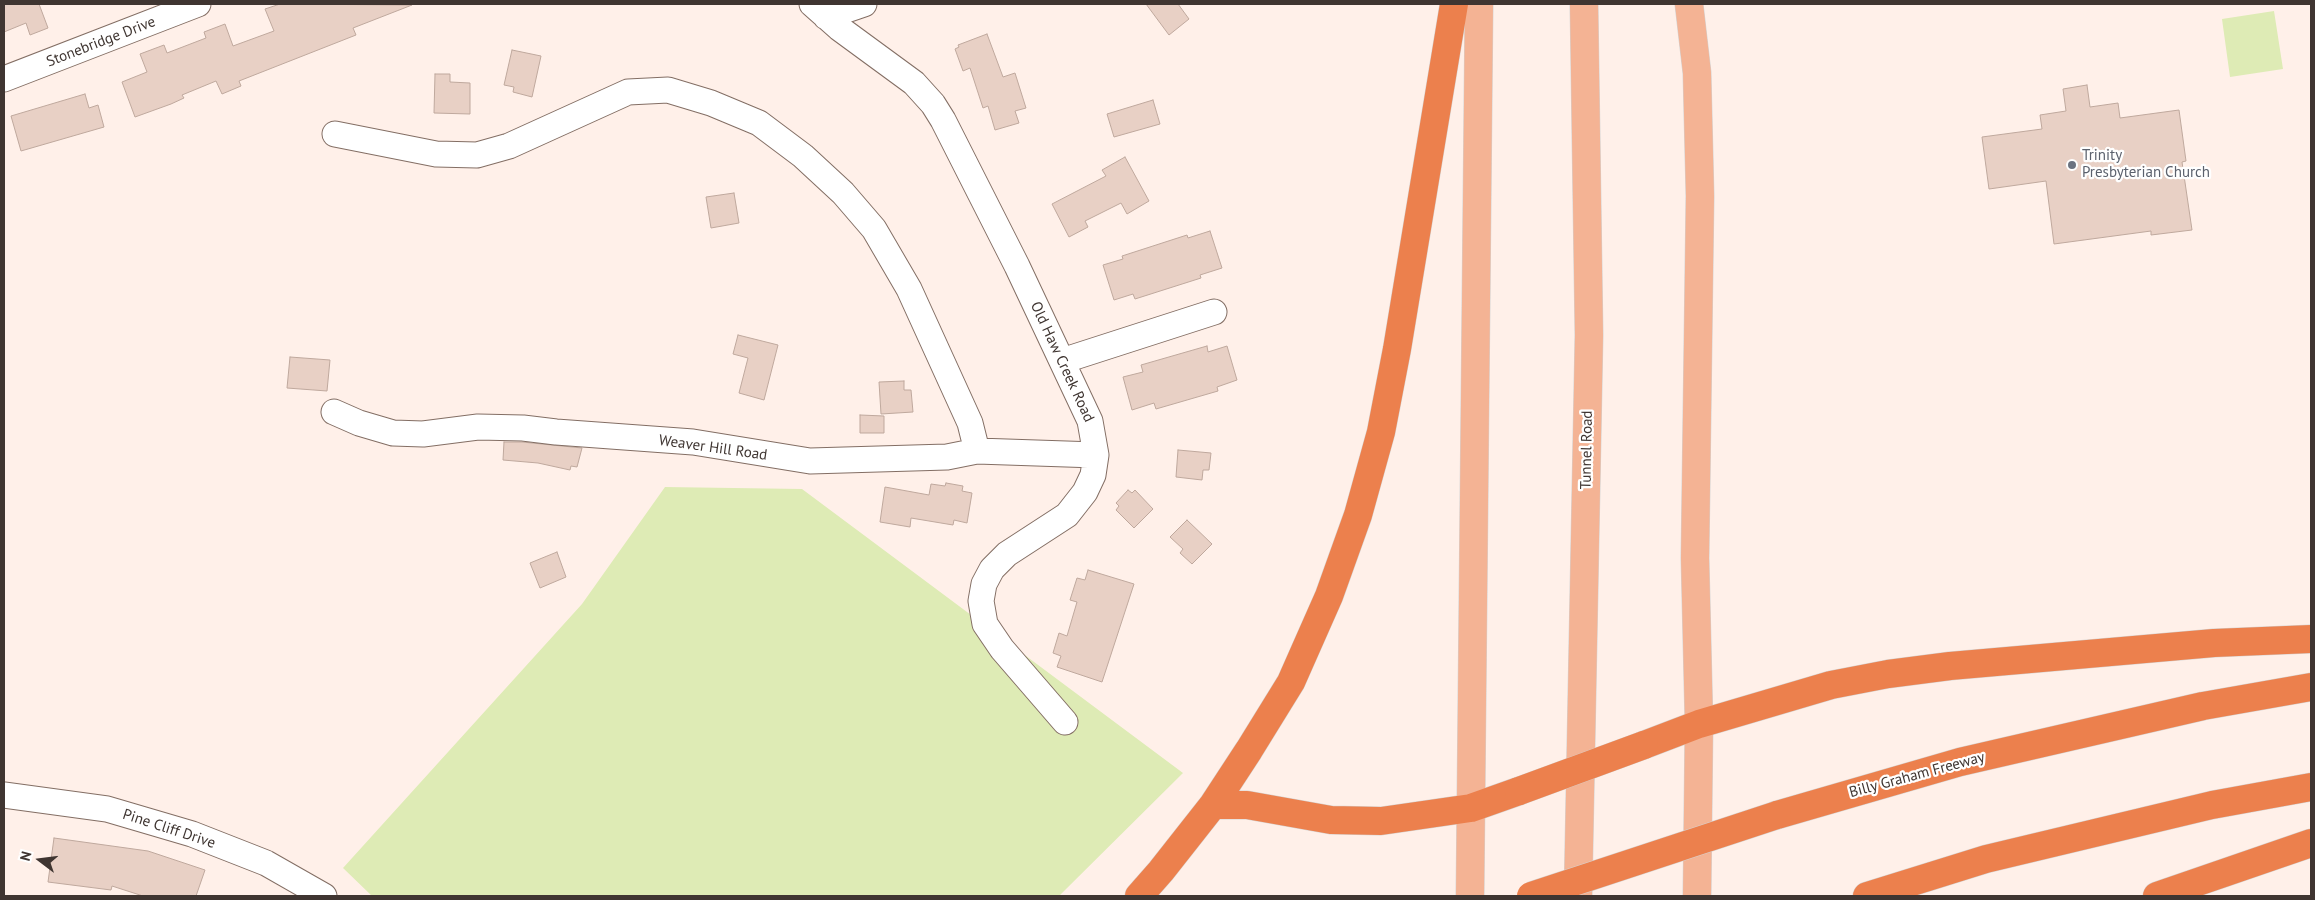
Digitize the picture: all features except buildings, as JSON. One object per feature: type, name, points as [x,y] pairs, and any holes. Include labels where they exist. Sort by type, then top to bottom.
[{"type":"highway","points":[[1139,896],[1161,872],[1212,805],[1291,682],[1329,596],[1358,515],[1380,432],[1397,349],[1454,4]]},
{"type":"highway","points":[[1212,805],[1247,805],[1284,813],[1347,820],[1381,821],[1471,808],[1699,724],[1831,685],[1888,674],[1950,666],[2194,645],[2311,639]]},
{"type":"highway","name":"Billy Graham Freeway","points":[[1531,896],[1777,815],[1960,762],[2203,706],[2311,687]]},
{"type":"highway","points":[[1867,896],[1986,859],[2212,805],[2311,787]]},
{"type":"highway","points":[[2157,896],[2311,843]]},
{"type":"main road","points":[[1470,896],[1479,4]]},
{"type":"main road","name":"Tunnel Road","points":[[1578,896],[1589,335],[1584,4]]},
{"type":"main road","points":[[1689,4],[1697,72],[1700,196],[1695,558],[1699,724],[1697,896]]},
{"type":"street","name":"Stonebridge Drive","points":[[4,79],[198,4]]},
{"type":"street","points":[[819,10],[864,4]]},
{"type":"street","name":"Old Haw Creek Road","points":[[819,10],[914,83],[933,104],[953,137],[1090,421],[1096,455],[1093,475],[1078,503],[1068,516],[1007,554],[992,569],[984,584],[981,601],[985,624],[1002,649],[1065,722]]},
{"type":"street","points":[[335,134],[436,154],[477,155],[510,146],[628,92],[668,90],[711,103],[759,123],[803,156],[843,193],[874,229],[909,289],[970,423],[977,451]]},
{"type":"street","points":[[1062,361],[1214,312]]},
{"type":"street","name":"Weaver Hill Road","points":[[334,412],[359,423],[393,433],[415,434],[478,428],[523,428],[692,442],[810,461],[947,457],[977,451],[1096,455]]},
{"type":"street","name":"Pine Cliff Drive","points":[[4,795],[108,809],[192,834],[266,863],[324,896]]},
{"type":"green space","points":[[2274,11],[2283,69],[2230,77],[2222,19]]},
{"type":"green space","points":[[665,487],[802,489],[1183,773],[1059,896],[372,896],[343,868],[582,604]]},
{"type":"place","name":"Trinity Presbyterian Church","points":[[2072,165]]}]
